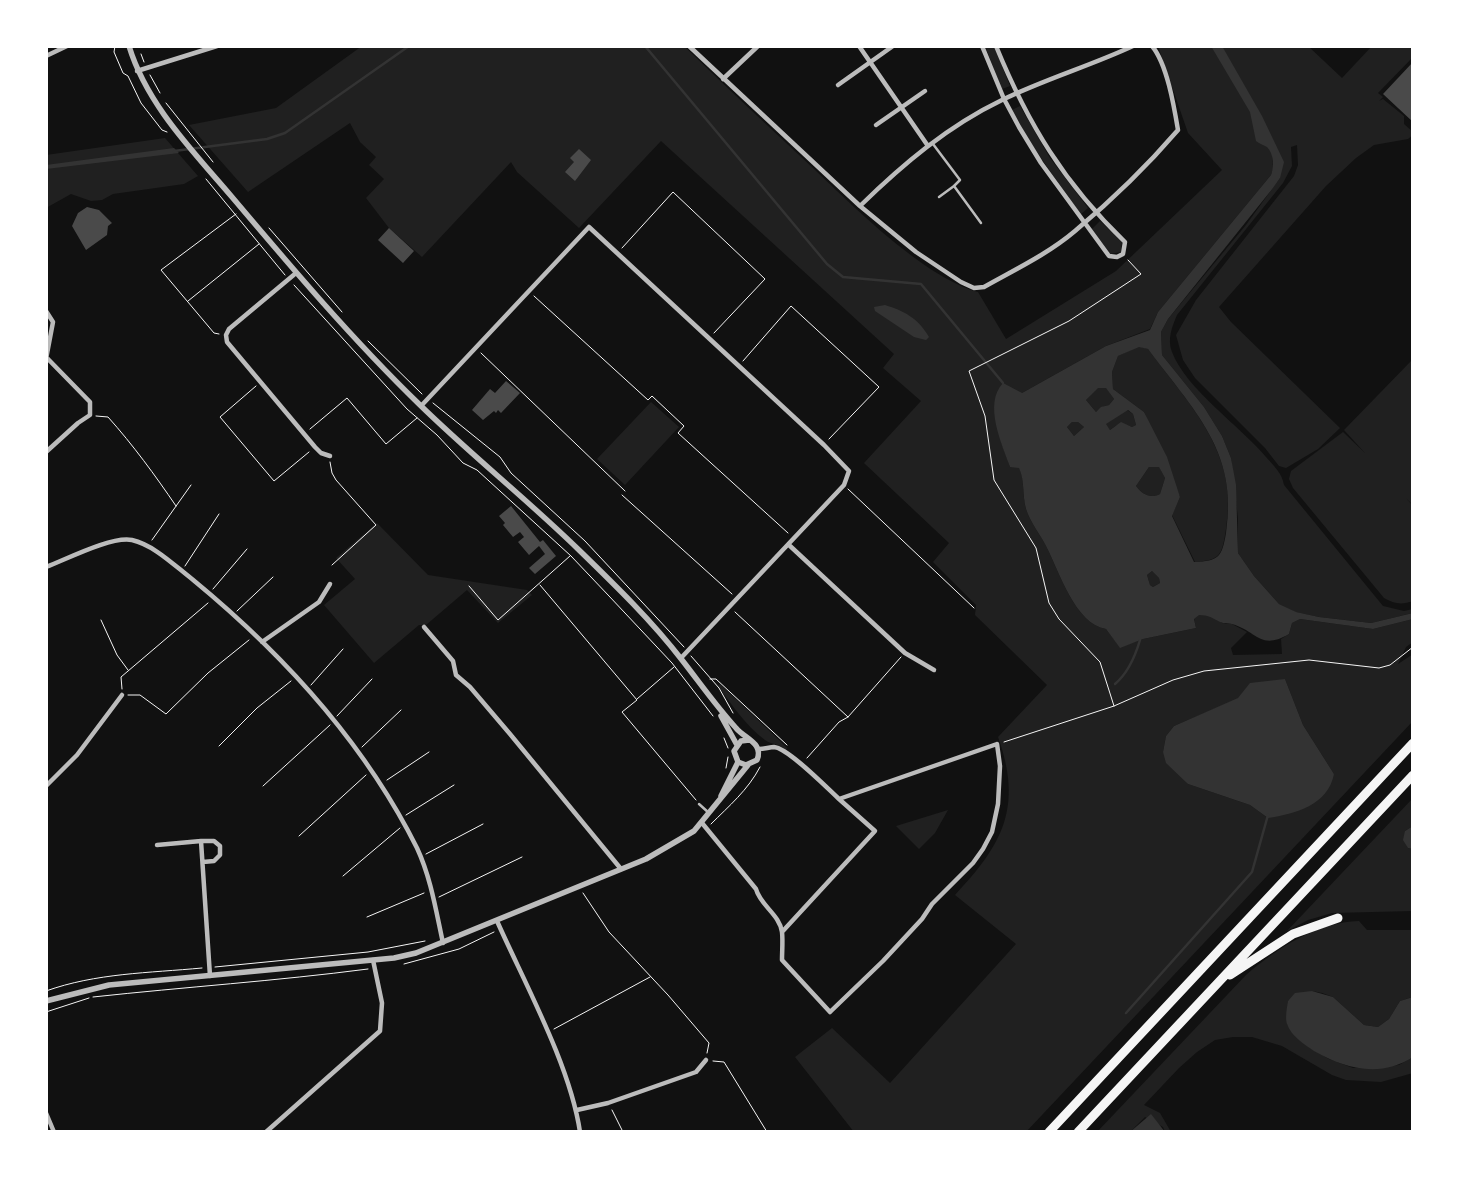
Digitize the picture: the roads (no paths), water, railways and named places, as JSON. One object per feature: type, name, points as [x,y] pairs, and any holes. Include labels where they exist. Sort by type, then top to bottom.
[{"type":"highway","points":[[1048,1132],[1413,743]]},
{"type":"highway","points":[[1078,1132],[1413,775]]},
{"type":"highway","points":[[1216,985],[1293,934],[1338,918]]},
{"type":"street","points":[[46,56],[67,46]]},
{"type":"street","points":[[129,46],[137,71],[151,97],[243,210],[356,341],[421,406],[578,549],[621,591],[681,658],[717,707],[749,740],[762,749],[773,747],[780,749],[801,764],[875,831],[782,932]]},
{"type":"street","points":[[137,71],[218,46]]},
{"type":"street","points":[[689,46],[860,206],[916,252],[961,282],[974,288],[984,288],[1034,259],[1074,232],[1142,171],[1178,130],[1172,99],[1157,53],[1152,46]]},
{"type":"street","points":[[723,79],[758,46]]},
{"type":"street","points":[[859,46],[901,108],[930,144]]},
{"type":"street","points":[[838,85],[894,46]]},
{"type":"street","points":[[982,46],[1004,99],[1041,163],[1109,256],[1117,258],[1123,254],[1125,242],[1095,213],[1051,155],[1016,94],[996,46]]},
{"type":"street","points":[[860,206],[893,174],[930,144],[965,120],[1004,99],[1133,46]]},
{"type":"street","points":[[876,125],[925,91]]},
{"type":"street","points":[[421,406],[589,227],[824,445],[849,472],[844,485],[738,600],[681,658]]},
{"type":"street","points":[[296,273],[229,329],[226,335],[227,342],[315,447],[321,453],[330,456]]},
{"type":"street","points":[[46,311],[53,322],[46,358],[90,402],[90,415],[78,423],[46,452]]},
{"type":"street","points":[[47,566],[117,541],[134,540],[148,547],[182,571],[255,635],[308,690],[334,721],[371,771],[400,817],[421,857],[432,890],[443,943]]},
{"type":"street","points":[[789,545],[905,653],[934,670]]},
{"type":"street","points":[[262,642],[319,602],[330,584]]},
{"type":"street","points":[[424,627],[452,661],[456,675],[470,687],[510,734],[621,869]]},
{"type":"street","points":[[46,786],[77,755],[122,695]]},
{"type":"street","points":[[717,707],[737,745]]},
{"type":"street","points":[[716,806],[738,762],[734,751],[737,745],[741,741],[749,740]]},
{"type":"street","points":[[702,823],[756,889],[758,895],[778,921],[782,932],[782,960],[830,1012],[890,954],[922,919],[932,904],[973,863],[984,848],[992,832],[998,804],[1000,766],[997,744],[839,799]]},
{"type":"street","points":[[46,1001],[109,985],[373,960],[416,953],[621,869],[665,848],[694,831],[710,814],[748,765],[757,760],[762,749]]},
{"type":"street","points":[[738,762],[748,765]]},
{"type":"street","points":[[157,845],[214,841],[220,846],[220,855],[214,861],[203,862]]},
{"type":"street","points":[[201,842],[210,976]]},
{"type":"street","points":[[497,921],[547,1033],[577,1110],[580,1132]]},
{"type":"street","points":[[266,1132],[380,1031],[382,1003],[373,960]]},
{"type":"street","points":[[577,1110],[608,1103],[696,1072],[706,1060]]},
{"type":"street","points":[[46,1113],[54,1132]]},
{"type":"lane","points":[[930,144],[960,180],[939,197]]},
{"type":"lane","points":[[954,186],[980,224]]},
{"type":"lane","points":[[699,804],[710,814]]},
{"type":"waterway","points":[[174,151],[267,139],[285,133],[409,46]]},
{"type":"waterway","points":[[645,46],[827,264],[843,277],[921,284],[1003,383]]},
{"type":"waterway","points":[[1115,684],[1124,675],[1140,640]]},
{"type":"waterway","points":[[1126,1013],[1252,872],[1268,815]]}]
